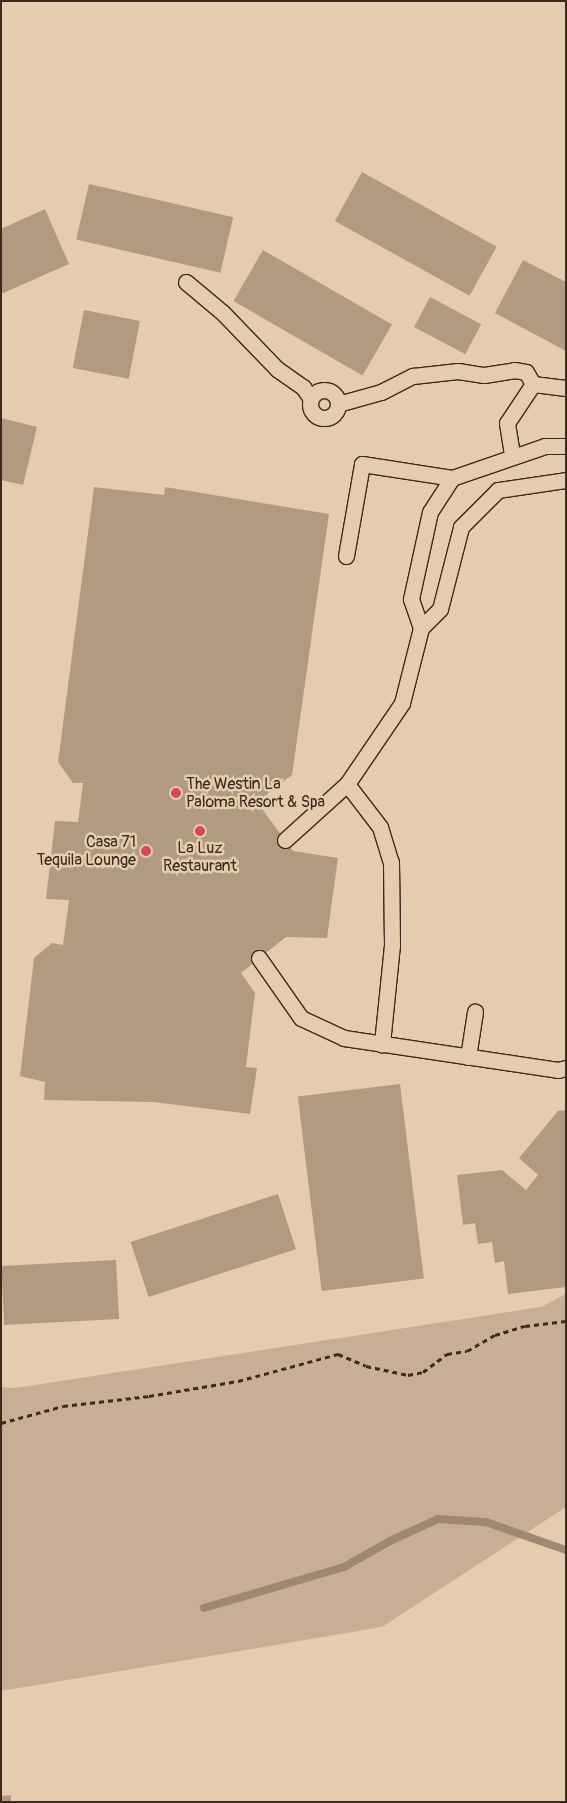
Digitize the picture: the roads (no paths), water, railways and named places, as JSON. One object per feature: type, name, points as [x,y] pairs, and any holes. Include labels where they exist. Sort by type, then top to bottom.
[{"type":"lane","points":[[186,282],[223,313],[277,369],[303,387],[311,399],[313,412],[320,418],[332,415],[338,404],[381,392],[413,376],[458,371],[484,375],[514,370],[526,372],[533,384]]},
{"type":"lane","points":[[533,384],[566,388]]},
{"type":"lane","points":[[512,456],[507,423],[533,384]]},
{"type":"lane","points":[[346,556],[362,464],[452,478],[545,446],[566,446]]},
{"type":"lane","points":[[421,628],[411,599],[430,512],[452,478]]},
{"type":"lane","points":[[285,840],[347,784],[402,703],[421,628],[440,609],[461,527],[498,490],[566,480]]},
{"type":"lane","points":[[347,784],[380,827],[391,862],[392,945],[382,1044]]},
{"type":"lane","points":[[260,958],[301,1018],[344,1038],[558,1070],[566,1068]]},
{"type":"lane","points":[[468,1057],[475,1012]]},
{"type":"waterway","points":[[204,1608],[344,1567],[390,1541],[438,1519],[486,1522],[566,1550]]},
{"type":"place","name":"The Westin La Paloma Resort & Spa","points":[[176,793]]},
{"type":"place","name":"La Luz Restaurant","points":[[200,831]]},
{"type":"place","name":"Casa 71 Tequila Lounge","points":[[146,851]]}]
